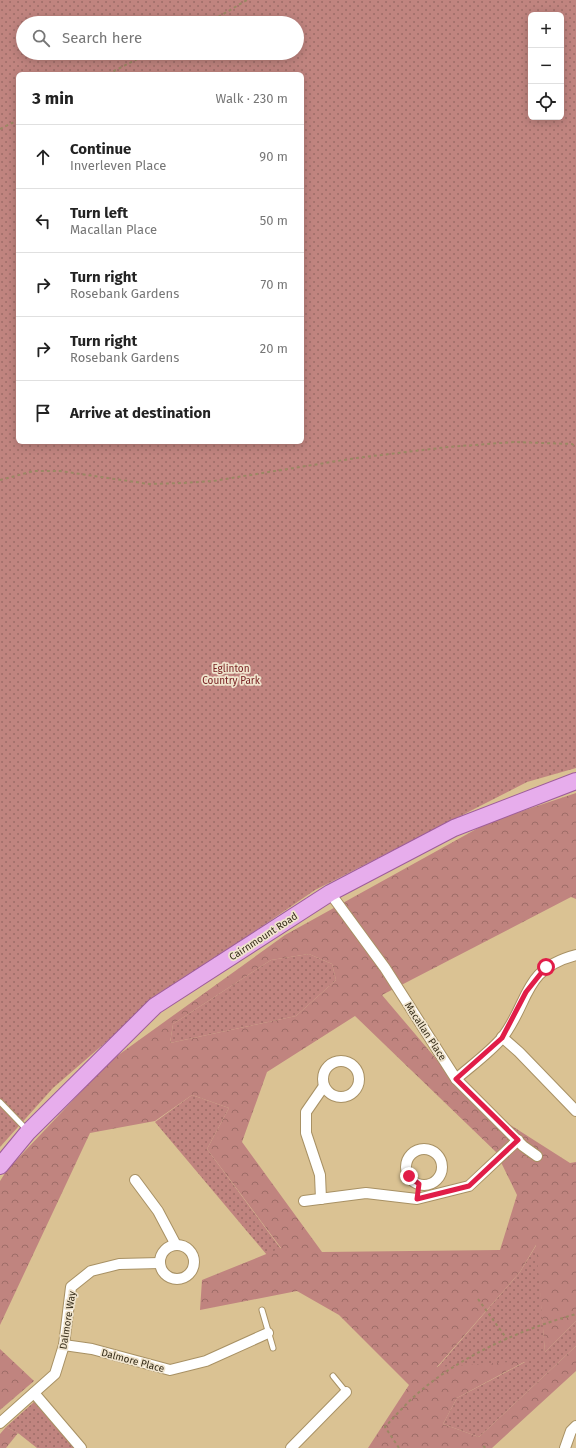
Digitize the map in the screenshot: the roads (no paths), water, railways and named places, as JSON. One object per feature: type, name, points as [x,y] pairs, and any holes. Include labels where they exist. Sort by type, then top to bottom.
[{"type":"main road","name":"Cairnmount Road","points":[[0,1166],[28,1132],[155,1006],[330,893],[454,828],[576,782]]},
{"type":"street","name":"Macallan Place","points":[[330,893],[385,968],[456,1079],[518,1140],[537,1156]]},
{"type":"street","points":[[456,1079],[502,1038],[526,992],[546,967],[560,959],[576,955]]},
{"type":"street","points":[[502,1038],[520,1052],[574,1104]]},
{"type":"street","points":[[321,1199],[320,1175],[306,1133],[306,1112],[324,1086]]},
{"type":"street","points":[[304,1201],[366,1193],[417,1199],[469,1186],[518,1140]]},
{"type":"street","points":[[135,1180],[158,1210],[176,1245]]},
{"type":"street","points":[[417,1199],[419,1184]]},
{"type":"street","points":[[176,1245],[190,1250],[194,1257],[193,1270],[189,1275],[182,1278],[170,1277],[162,1269],[160,1263],[164,1252],[171,1246],[176,1245]]},
{"type":"street","name":"Dalmore Way","points":[[0,1423],[55,1374],[64,1345],[71,1287],[90,1272],[119,1264],[160,1263]]},
{"type":"street","name":"Dalmore Place","points":[[64,1345],[92,1349],[170,1370],[206,1361],[268,1334]]},
{"type":"street","points":[[291,1448],[346,1392]]},
{"type":"street","points":[[34,1393],[81,1448]]},
{"type":"street","points":[[565,1448],[571,1430],[576,1426]]},
{"type":"lane","points":[[0,1102],[28,1132]]},
{"type":"lane","points":[[262,1310],[273,1348]]},
{"type":"lane","points":[[333,1376],[346,1392]]},
{"type":"park label","name":"Eglinton Country Park","points":[[231,674]]}]
